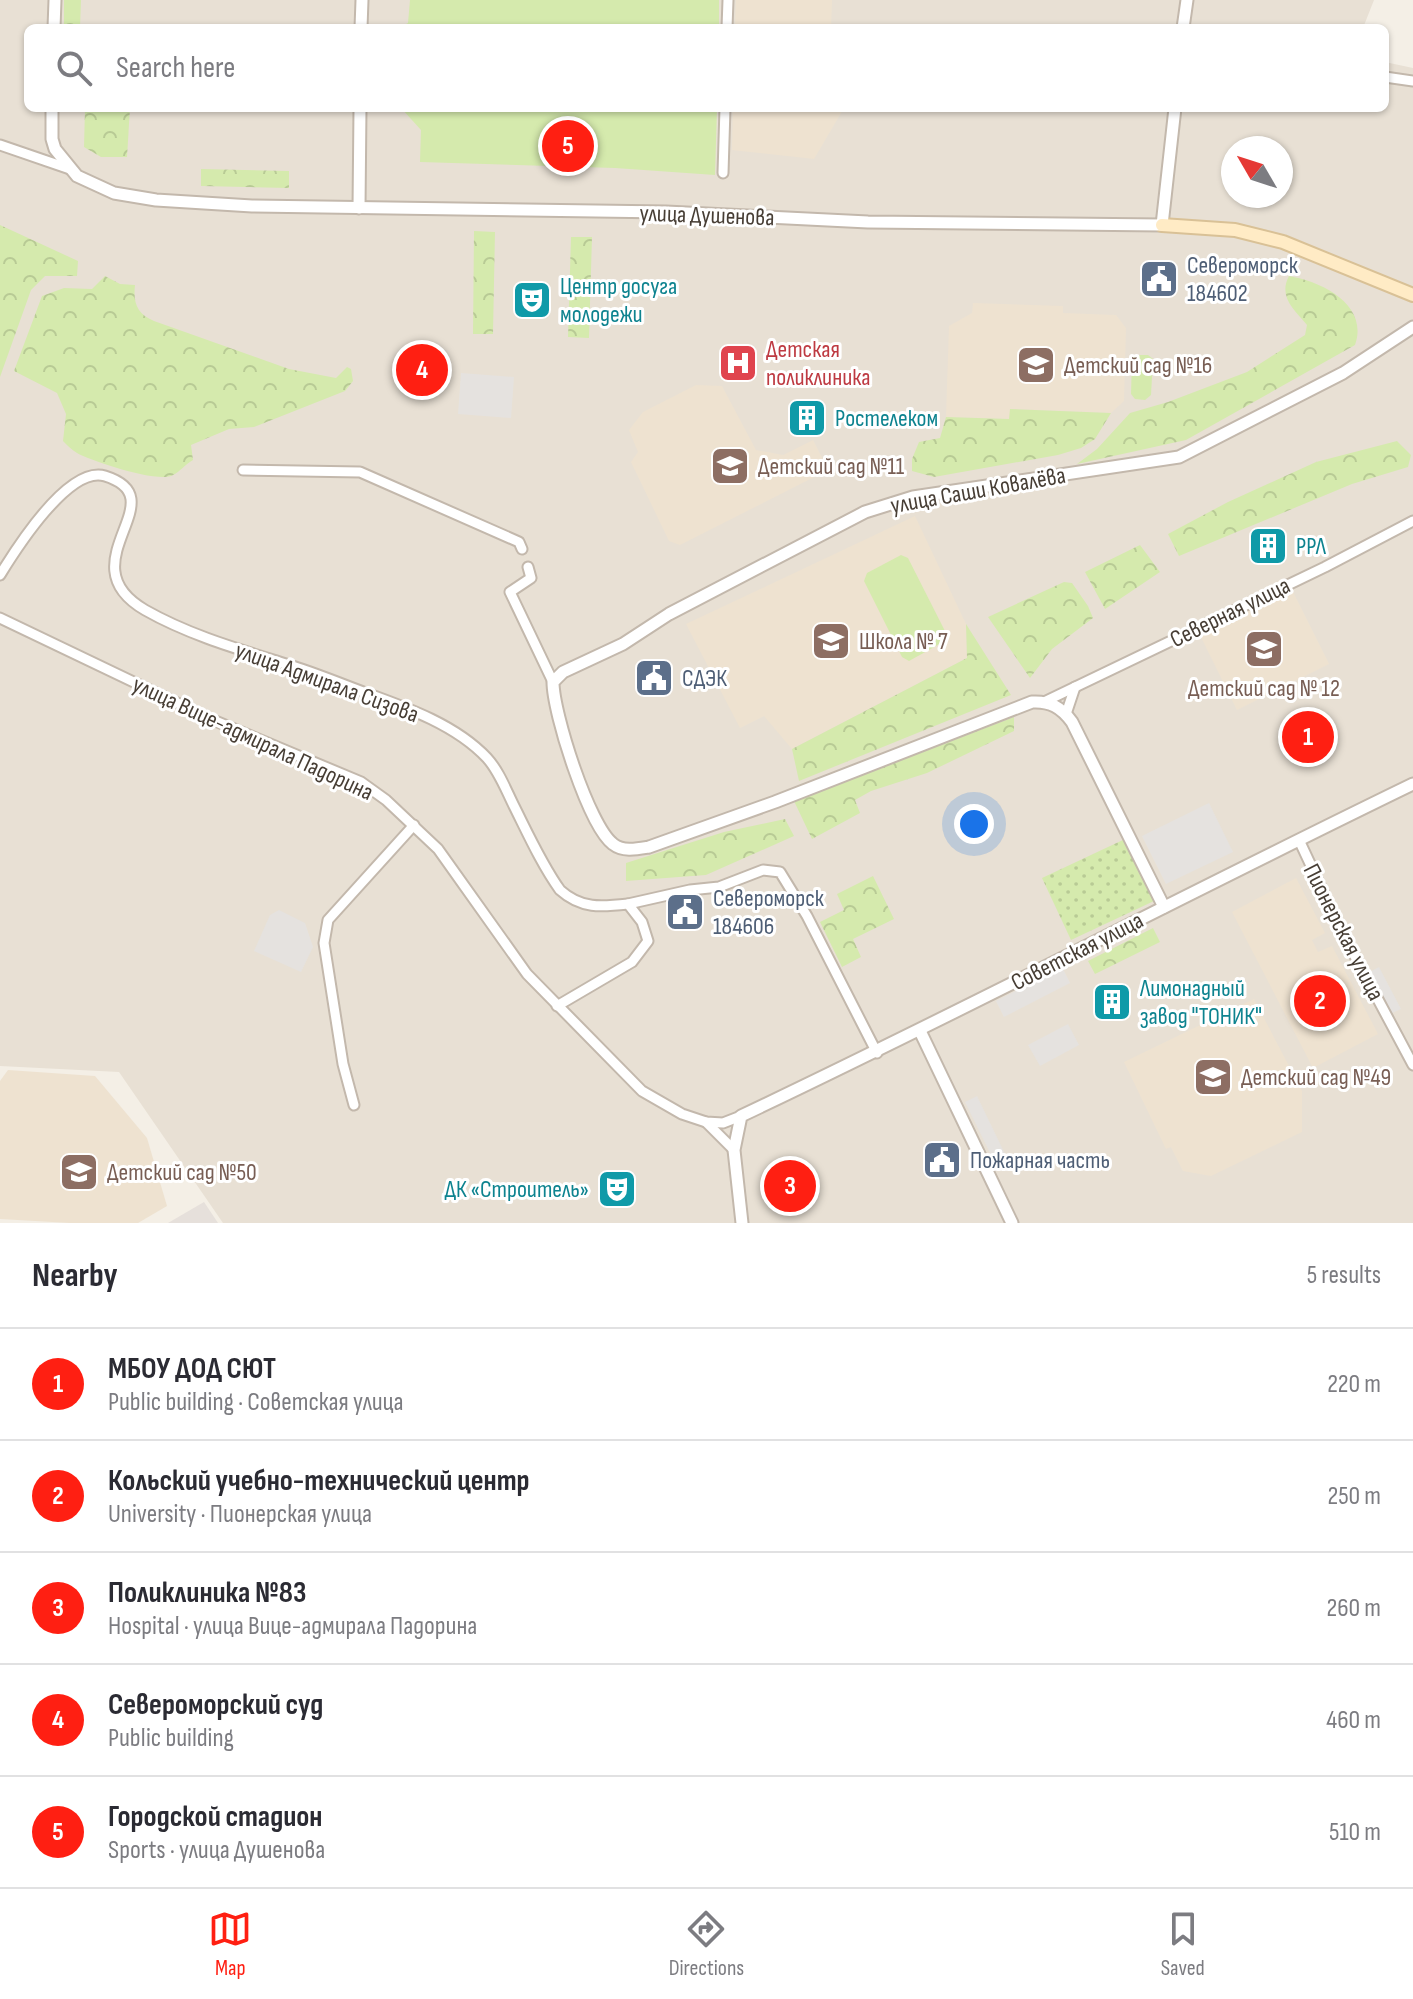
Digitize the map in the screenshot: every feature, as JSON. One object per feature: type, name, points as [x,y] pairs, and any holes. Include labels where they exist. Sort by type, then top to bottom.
[{"type":"main road","name":"улица Душенова","points":[[1162,225],[1235,230],[1283,242],[1413,295]]},
{"type":"street","points":[[54,24],[55,0]]},
{"type":"street","points":[[361,24],[362,0]]},
{"type":"street","points":[[727,24],[728,0]]},
{"type":"street","points":[[1184,24],[1187,0]]},
{"type":"street","points":[[1389,78],[1413,81]]},
{"type":"street","points":[[52,112],[52,139],[60,157],[70,169]]},
{"type":"street","points":[[359,208],[360,112]]},
{"type":"street","points":[[723,173],[725,112]]},
{"type":"street","points":[[1162,225],[1175,112]]},
{"type":"street","name":"улица Душенова","points":[[0,145],[70,169],[89,184],[114,193],[156,200],[252,206],[666,212],[868,222],[1162,225]]},
{"type":"street","name":"улица Саши Ковалёва","points":[[553,682],[563,672],[623,644],[669,614],[865,512],[921,496],[1179,457],[1343,373],[1413,327]]},
{"type":"street","points":[[243,470],[360,472],[519,542],[522,549]]},
{"type":"street","name":"улица Адмирала Сизова","points":[[0,575],[41,515],[55,500],[94,475],[104,475],[122,484],[131,498],[132,513],[114,557],[115,579],[136,605],[233,649],[406,707],[443,726],[474,746],[490,761],[560,890],[573,901],[587,906],[628,904]]},
{"type":"street","name":"Северная улица","points":[[1046,701],[1325,567],[1413,521]]},
{"type":"street","points":[[528,567],[531,578],[510,592],[553,682],[555,705],[591,811],[602,834],[616,847],[627,850],[649,847],[775,802],[1032,702],[1046,701],[1066,714],[1164,907]]},
{"type":"street","name":"улица Вице-адмирала Падорина","points":[[2,622],[213,720],[361,782],[386,800],[438,849],[527,974],[557,1006],[642,1091],[682,1114],[706,1122],[734,1150]]},
{"type":"street","points":[[1066,714],[1075,687]]},
{"type":"street","name":"Советская улица","points":[[741,1116],[877,1053],[1413,784]]},
{"type":"street","points":[[354,1105],[343,1064],[324,943],[328,920],[414,825]]},
{"type":"street","name":"Пионерская улица","points":[[1299,840],[1342,932],[1413,1065]]},
{"type":"street","points":[[557,1006],[613,975],[644,949],[648,941],[642,922],[628,904],[719,887],[763,870],[780,872],[807,916],[877,1053]]},
{"type":"street","points":[[920,1031],[1012,1223]]},
{"type":"street","points":[[706,1122],[723,1123],[741,1116]]},
{"type":"street","points":[[741,1116],[734,1150],[742,1223]]},
{"type":"shaded area","points":[[0,0],[1374,0],[1365,24],[24,24],[24,112],[1389,112],[1389,63],[1413,68],[1413,1223],[223,1223],[119,1072],[0,1066]]},
{"type":"shaded area","points":[[736,0],[832,0],[831,24],[735,24]]},
{"type":"shaded area","points":[[733,112],[842,112],[814,159],[732,150]]},
{"type":"shaded area","name":"Детский сад №16","points":[[973,303],[1063,306],[1063,313],[1116,315],[1126,328],[1124,401],[1111,413],[1011,409],[1010,419],[946,417],[949,326],[972,313]]},
{"type":"shaded area","points":[[461,373],[514,377],[511,418],[458,414]]},
{"type":"shaded area","name":"Детский сад №11","points":[[696,385],[722,386],[756,450],[783,455],[813,440],[828,470],[680,545],[669,541],[631,462],[638,452],[629,430],[643,412]]},
{"type":"shaded area","name":"Школа № 7","points":[[915,516],[966,624],[967,658],[792,749],[764,716],[740,728],[686,624]]},
{"type":"shaded area","name":"Детский сад № 12","points":[[1291,588],[1329,664],[1237,710],[1199,633]]},
{"type":"shaded area","points":[[1209,803],[1233,852],[1166,884],[1142,836]]},
{"type":"shaded area","points":[[1296,878],[1325,933],[1312,940],[1318,952],[1332,946],[1378,1034],[1313,1068],[1232,912]]},
{"type":"shaded area","points":[[279,910],[305,923],[313,947],[301,972],[254,951],[270,915]]},
{"type":"shaded area","points":[[1062,967],[1070,983],[1004,1017],[996,1001]]},
{"type":"shaded area","points":[[1379,967],[1401,1009],[1388,1015],[1366,974]]},
{"type":"shaded area","name":"Детcкий сад №49","points":[[1254,999],[1302,1091],[1302,1132],[1211,1176],[1183,1171],[1171,1147],[1166,1149],[1124,1062]]},
{"type":"shaded area","points":[[1068,1024],[1079,1045],[1040,1066],[1028,1045]]},
{"type":"shaded area","name":"Детский сад №50","points":[[8,1070],[95,1076],[147,1138],[167,1206],[138,1223],[0,1219],[0,1081]]},
{"type":"shaded area","points":[[977,1096],[1005,1154],[993,1159],[965,1102]]},
{"type":"shaded area","points":[[204,1202],[218,1223],[168,1223]]},
{"type":"green space","points":[[64,0],[81,0],[80,24],[64,24]]},
{"type":"green space","points":[[410,0],[719,0],[719,24],[408,23]]},
{"type":"green space","points":[[85,112],[130,112],[127,157],[101,157],[84,147]]},
{"type":"green space","points":[[405,112],[717,112],[715,175],[615,168],[420,162],[421,130]]},
{"type":"green space","points":[[201,169],[289,171],[289,188],[201,186]]},
{"type":"green space","points":[[0,225],[78,261],[77,276],[45,276],[31,290],[0,377]]},
{"type":"green space","points":[[474,231],[495,232],[493,334],[473,334]]},
{"type":"green space","points":[[571,237],[592,237],[589,338],[568,337]]},
{"type":"green space","points":[[105,276],[120,284],[135,285],[137,307],[154,321],[289,369],[336,378],[347,367],[351,369],[353,381],[345,391],[254,427],[229,429],[191,445],[193,460],[166,477],[141,474],[85,457],[63,441],[66,414],[57,393],[14,371],[42,296],[64,288],[92,289]]},
{"type":"green space","points":[[1289,276],[1329,290],[1349,307],[1358,331],[1355,345],[1186,440],[1077,464],[1097,449],[1130,413],[1247,372],[1305,335],[1307,325],[1286,297]]},
{"type":"green space","points":[[1135,355],[1148,355],[1153,359],[1151,395],[1145,400],[1135,399],[1131,394],[1132,359]]},
{"type":"green space","points":[[1010,409],[1111,413],[1095,439],[1081,448],[1058,455],[934,477],[912,471],[912,459],[919,442],[940,438],[946,417],[1009,419]]},
{"type":"green space","points":[[1397,441],[1411,455],[1408,467],[1352,484],[1179,556],[1168,534],[1228,502],[1316,462]]},
{"type":"green space","points":[[1140,545],[1160,572],[1105,609],[1085,572]]},
{"type":"green space","points":[[901,555],[908,558],[947,635],[945,641],[909,661],[902,657],[864,581],[867,573]]},
{"type":"green space","points":[[1064,582],[1072,583],[1093,618],[1052,649],[1030,678],[988,617]]},
{"type":"green space","points":[[966,624],[1011,695],[799,781],[792,749],[967,658]]},
{"type":"green space","points":[[1014,717],[1014,731],[927,773],[871,791],[855,800],[860,813],[812,839],[794,801]]},
{"type":"green space","points":[[785,819],[794,836],[706,875],[626,881],[626,863],[724,832]]},
{"type":"green space","points":[[1125,839],[1154,901],[1071,940],[1042,878]]},
{"type":"green space","points":[[873,876],[894,919],[853,939],[861,957],[842,967],[820,922],[844,910],[837,894]]},
{"type":"green space","points":[[1153,928],[1160,942],[1095,974],[1088,961]]},
{"type":"place","name":"Городской стадион","points":[[568,146]]},
{"type":"place","name":"Североморск 184602","points":[[1159,279]]},
{"type":"place","name":"Центр досуга молодежи","points":[[532,300]]},
{"type":"place","name":"Детская поликлиника","points":[[738,363]]},
{"type":"place","name":"Детский сад №16","points":[[1036,365]]},
{"type":"place","name":"Североморский суд","points":[[422,370]]},
{"type":"place","name":"Ростелеком","points":[[807,418]]},
{"type":"place","name":"Детский сад №11","points":[[730,466]]},
{"type":"place","name":"РРЛ","points":[[1268,546]]},
{"type":"place","name":"Школа № 7","points":[[831,641]]},
{"type":"place","name":"Детский сад № 12","points":[[1264,649]]},
{"type":"place","name":"СДЭК","points":[[654,678]]},
{"type":"place","name":"МБОУ ДОД СЮТ","points":[[1308,737]]},
{"type":"place","name":"Североморск 184606","points":[[685,912]]},
{"type":"place","name":"Кольский учебно-технический центр","points":[[1320,1001]]},
{"type":"place","name":"Лимонадный завод \"ТОНИК\"","points":[[1112,1002]]},
{"type":"place","name":"Детcкий сад №49","points":[[1213,1077]]},
{"type":"place","name":"Пожарная часть","points":[[942,1160]]},
{"type":"place","name":"Детский сад №50","points":[[79,1172]]},
{"type":"place","name":"Поликлиника №83","points":[[790,1186]]},
{"type":"place","name":"ДК «Строитель»","points":[[617,1189]]}]
